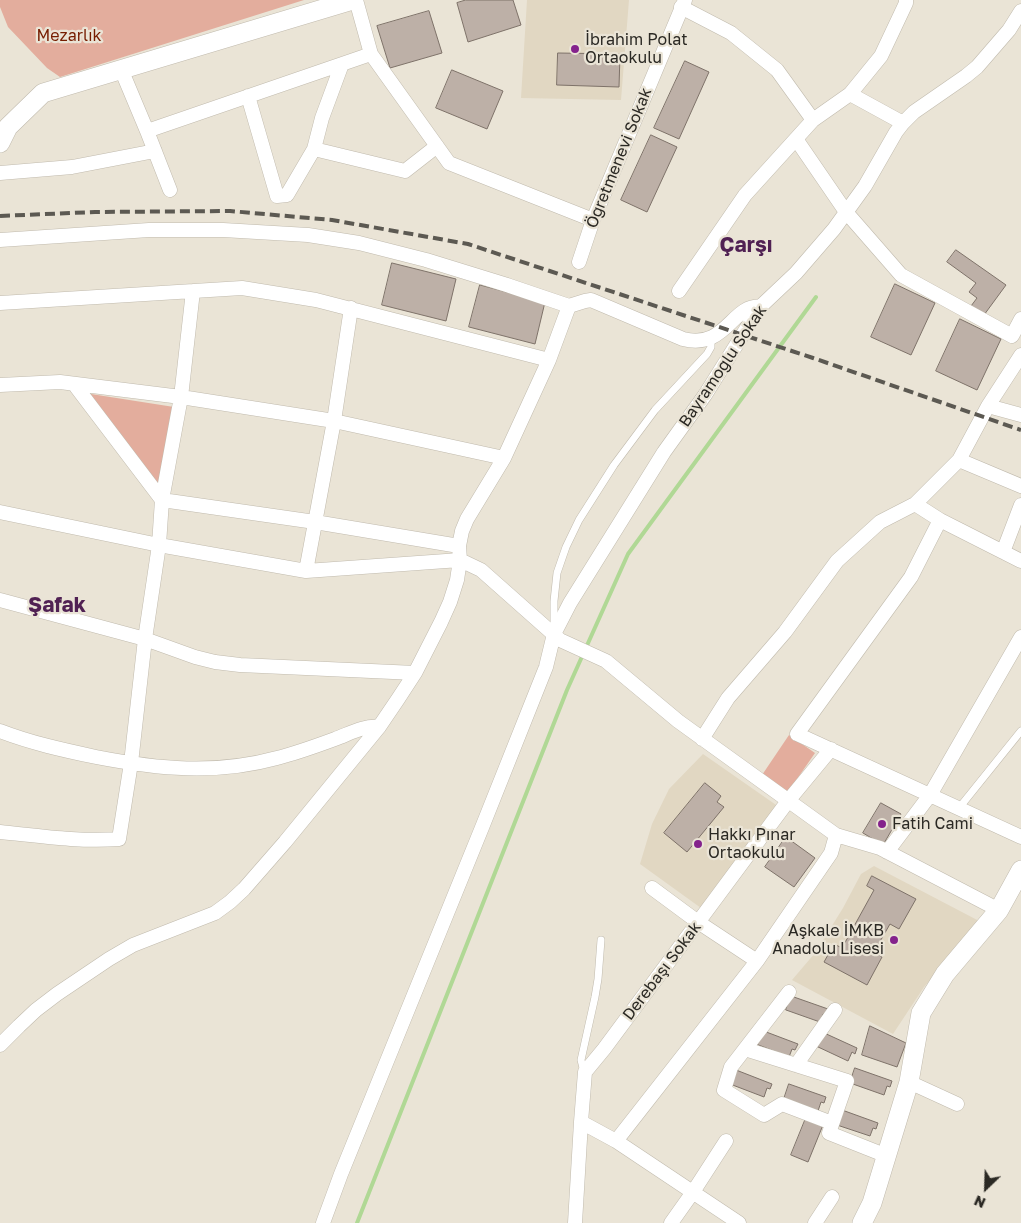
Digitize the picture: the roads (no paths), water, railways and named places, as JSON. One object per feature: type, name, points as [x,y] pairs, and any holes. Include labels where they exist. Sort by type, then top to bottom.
[{"type":"street","points":[[0,143],[8,127],[43,93],[354,0],[371,54],[449,163],[593,220]]},
{"type":"street","points":[[679,291],[745,195],[814,120],[850,94],[881,56],[906,0]]},
{"type":"street","points":[[683,4],[731,33],[777,70],[814,120]]},
{"type":"street","name":"Öğretmenevi Sokak","points":[[579,262],[593,220],[683,4]]},
{"type":"street","name":"Bayramoğlu Sokak","points":[[323,1223],[341,1174],[483,826],[570,603],[664,452],[705,395],[760,308],[796,273],[834,230],[865,186],[896,132],[903,124],[914,112],[977,67],[1009,30],[1021,11]]},
{"type":"street","points":[[147,131],[371,54]]},
{"type":"street","points":[[248,96],[277,196],[287,195],[314,149],[322,118],[342,64]]},
{"type":"street","points":[[121,69],[170,190]]},
{"type":"street","points":[[850,94],[903,124]]},
{"type":"street","points":[[796,139],[846,212],[901,275],[1012,336],[1021,319]]},
{"type":"street","points":[[314,149],[405,171],[437,146]]},
{"type":"street","points":[[0,173],[72,167],[155,151]]},
{"type":"street","points":[[0,240],[107,232],[183,229],[308,235],[360,243],[426,260],[569,306],[591,300],[683,339],[699,341],[717,335],[745,310],[752,307],[760,308]]},
{"type":"street","points":[[0,303],[242,288],[316,300],[351,308],[549,360]]},
{"type":"street","points":[[0,832],[67,840],[119,839],[131,764],[144,639],[159,545],[162,500],[180,398],[193,291]]},
{"type":"street","points":[[0,1045],[36,1010],[109,959],[133,945],[215,912],[230,902],[244,889],[285,842],[379,727],[415,673],[441,622],[457,580],[460,560],[459,546],[467,518],[504,458],[549,360],[569,306]]},
{"type":"street","points":[[306,571],[334,421],[351,308]]},
{"type":"street","points":[[702,739],[728,698],[785,632],[837,561],[880,522],[915,504],[959,460],[988,406],[1021,356]]},
{"type":"street","points":[[0,385],[60,382],[180,398],[334,421],[504,458]]},
{"type":"street","points":[[74,384],[162,500],[315,522],[459,546]]},
{"type":"street","points":[[988,406],[1021,415]]},
{"type":"street","points":[[959,460],[1021,486]]},
{"type":"street","points":[[915,504],[940,520],[1021,561]]},
{"type":"street","points":[[1003,552],[1021,505]]},
{"type":"street","points":[[0,512],[159,545],[306,571],[460,560],[481,570],[557,637],[606,661],[678,721],[836,835],[880,848],[999,910]]},
{"type":"street","points":[[940,520],[911,577],[797,734],[1021,837]]},
{"type":"street","points":[[0,600],[144,639],[215,662],[415,673]]},
{"type":"street","points":[[887,852],[930,795],[1015,662],[1021,638]]},
{"type":"street","points":[[0,731],[67,751],[131,764],[195,769],[248,765],[278,758],[362,728],[369,726],[379,727]]},
{"type":"street","name":"Derebaşı Sokak","points":[[585,1072],[788,801],[831,749]]},
{"type":"street","points":[[616,1141],[757,961],[831,853],[836,835]]},
{"type":"street","points":[[862,1223],[872,1202],[909,1082],[921,1013],[945,974],[999,910],[1021,870]]},
{"type":"street","points":[[652,888],[698,922],[757,961]]},
{"type":"street","points":[[789,992],[731,1067],[724,1090],[764,1115],[782,1104],[832,1123]]},
{"type":"street","points":[[796,1065],[835,1010]]},
{"type":"street","points":[[746,1049],[847,1082],[829,1133],[887,1156]]},
{"type":"street","points":[[575,1223],[585,1072]]},
{"type":"street","points":[[909,1082],[957,1104]]},
{"type":"street","points":[[581,1122],[616,1141],[739,1223]]},
{"type":"street","points":[[671,1223],[726,1141]]},
{"type":"street","points":[[815,1223],[832,1197]]},
{"type":"lane","points":[[557,637],[554,601],[557,573],[566,546],[579,520],[614,465],[655,410],[707,354],[711,347],[711,338]]},
{"type":"lane","points":[[959,808],[1021,731]]},
{"type":"lane","points":[[585,1072],[581,1060],[595,997],[601,940]]},
{"type":"waterway","points":[[357,1223],[567,690],[628,554],[816,297]]},
{"type":"railway","points":[[0,216],[95,212],[230,211],[332,220],[468,244],[813,358],[1021,430]]},
{"type":"place","name":"İbrahim Polat Ortaokulu","points":[[575,49]]},
{"type":"place","name":"Fatih Cami","points":[[882,824]]},
{"type":"place","name":"Hakkı Pınar Ortaokulu","points":[[698,844]]},
{"type":"place","name":"Aşkale İMKB Anadolu Lisesi","points":[[894,940]]},
{"type":"district","name":"Çarşı","points":[[746,245]]},
{"type":"district","name":"Şafak","points":[[57,605]]},
{"type":"park label","name":"Mezarlık","points":[[69,36]]}]
